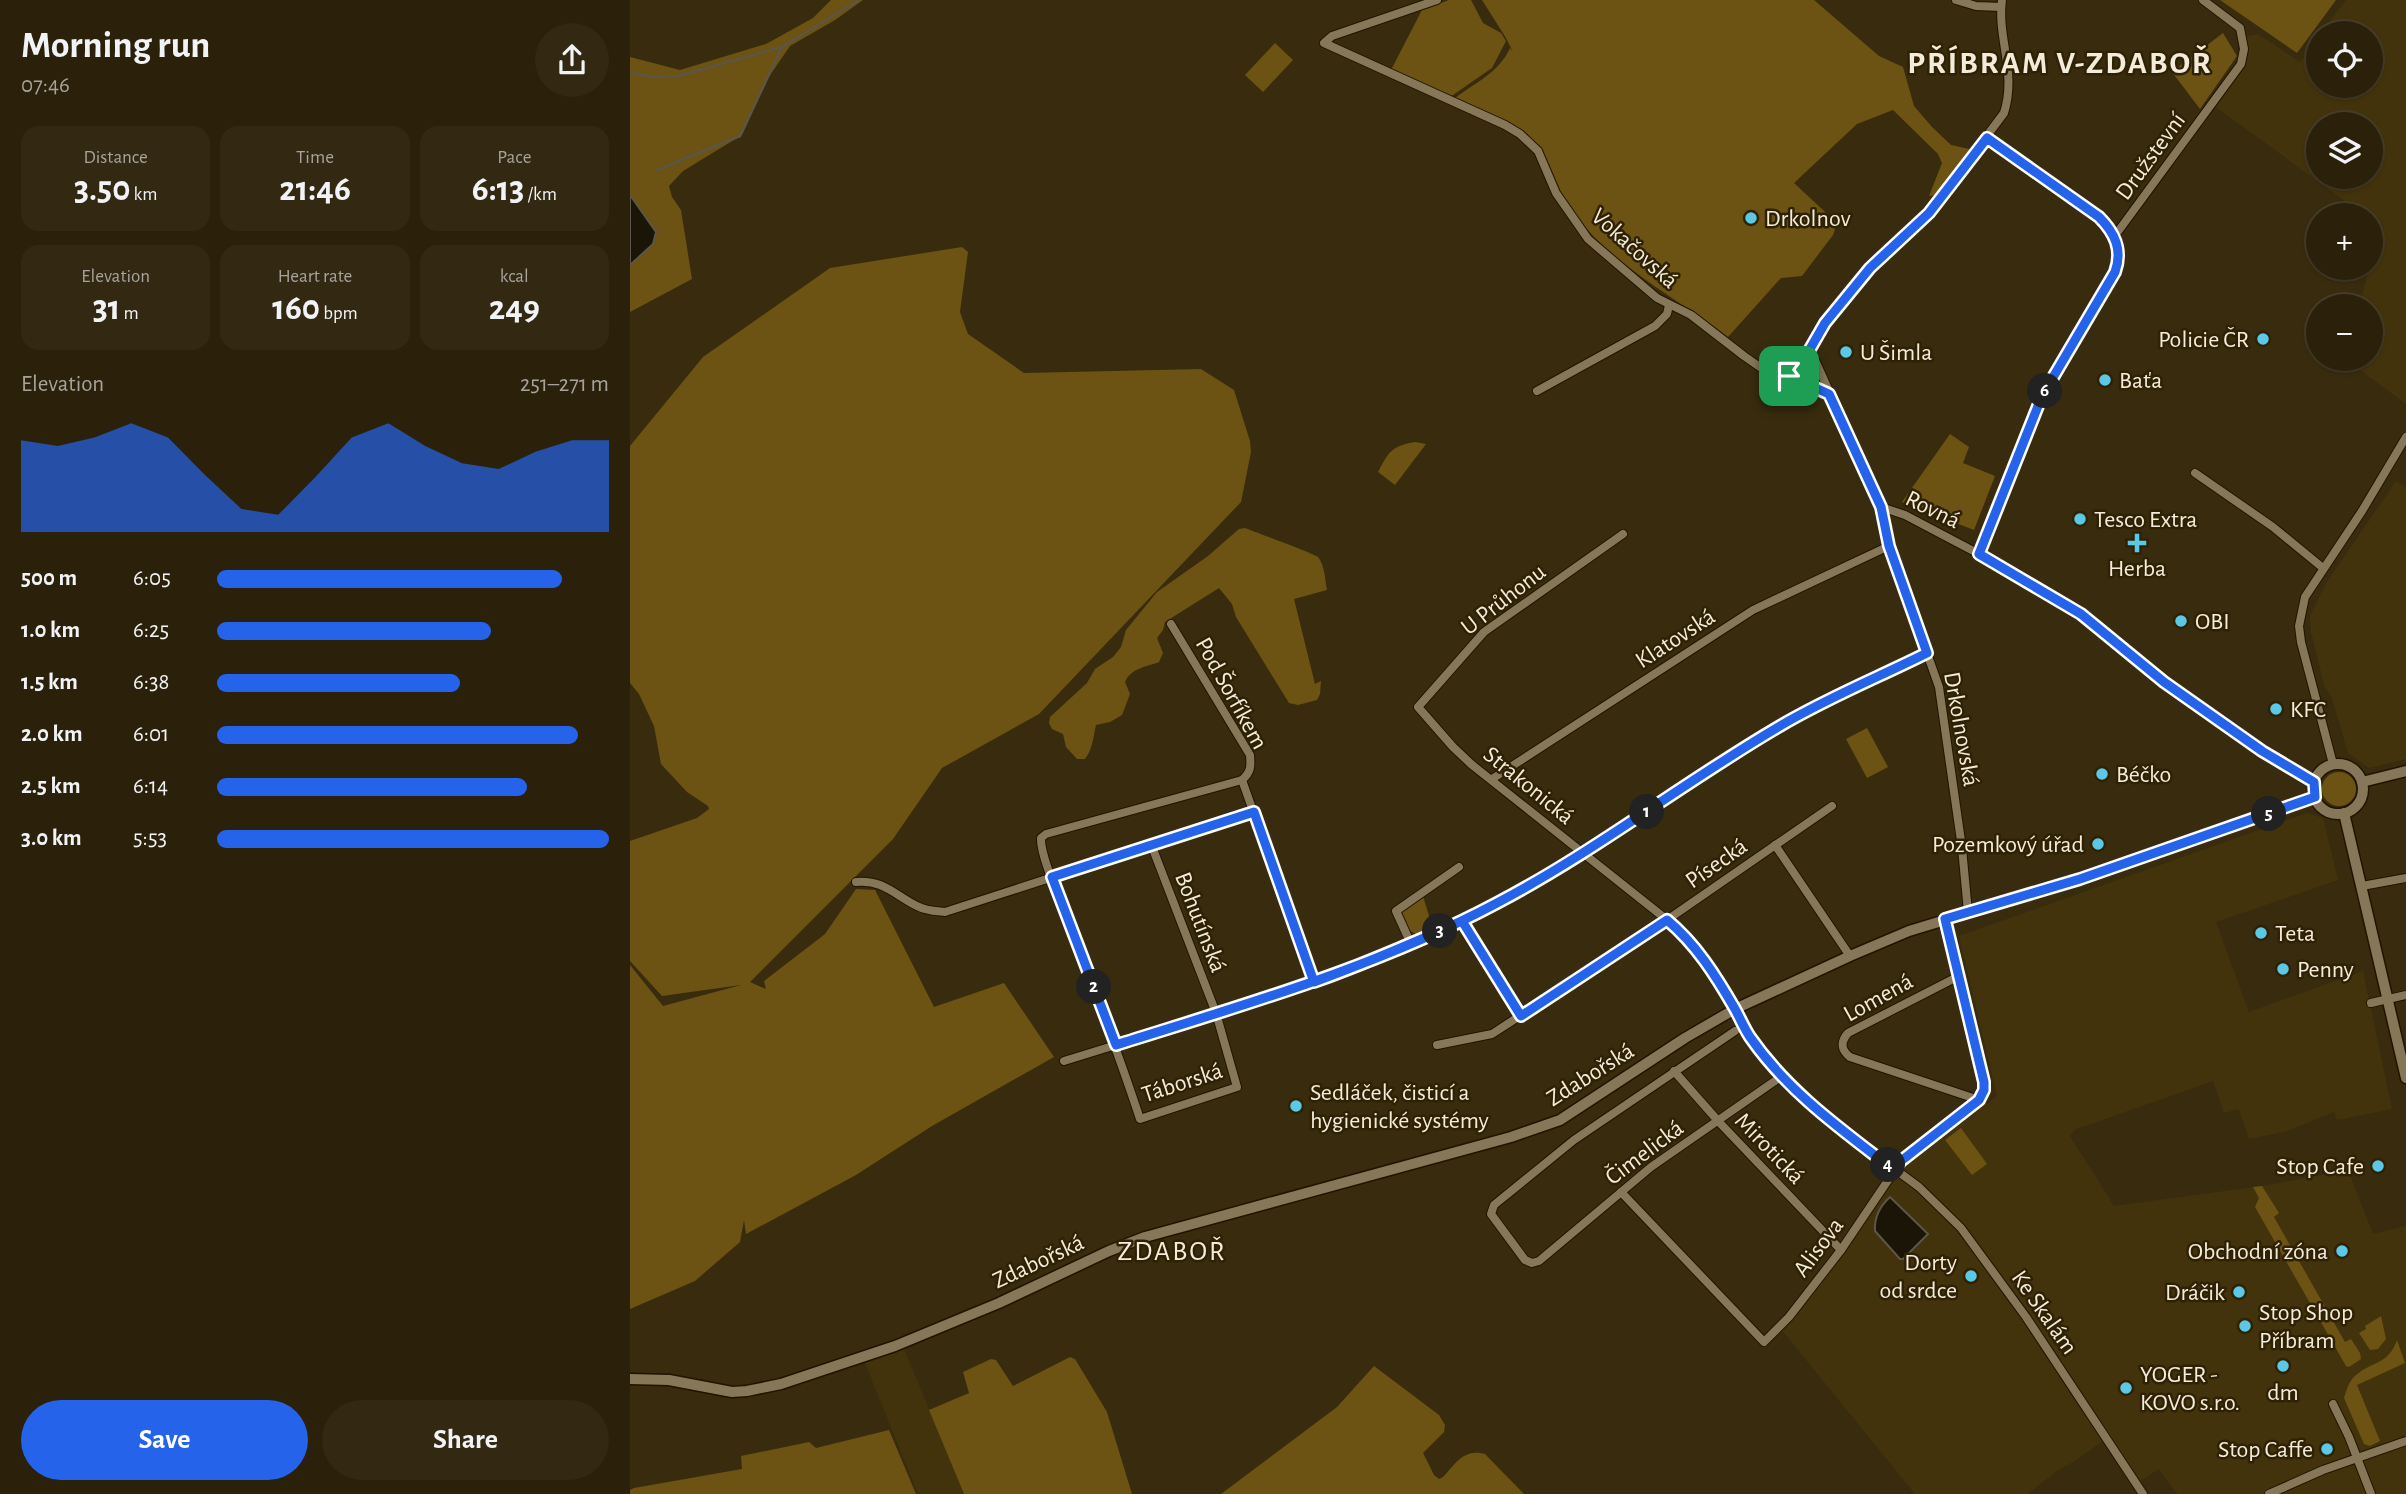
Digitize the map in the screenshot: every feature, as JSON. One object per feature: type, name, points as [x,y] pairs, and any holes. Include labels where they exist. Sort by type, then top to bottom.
[{"type":"street","name":"Vokačovská","points":[[1437,0],[1332,36],[1324,43],[1505,125],[1531,143],[1538,151],[1556,193],[1588,239],[1657,298],[1691,315],[1744,356],[1786,379],[1829,394]]},
{"type":"street","points":[[1786,379],[1810,349],[1829,317],[1870,268],[1929,213],[2004,113],[2009,90],[2001,3],[1976,6],[1956,0]]},
{"type":"street","name":"Družstevní","points":[[2114,237],[2241,64],[2245,50],[2240,28],[2203,0]]},
{"type":"street","points":[[1979,554],[2042,396],[2115,272],[2119,260],[2119,250],[2114,237],[2099,217],[1987,138]]},
{"type":"street","points":[[1536,391],[1655,326],[1667,314],[1669,305]]},
{"type":"street","name":"Drkolnovská","points":[[1810,349],[1881,507],[1889,546],[1939,687],[1962,848],[1968,912]]},
{"type":"street","points":[[2333,764],[2299,626],[2305,597],[2362,511],[2406,437]]},
{"type":"street","points":[[2195,473],[2273,527],[2323,568]]},
{"type":"street","name":"Rovná","points":[[1881,507],[1905,514],[2081,614],[2164,682],[2262,751],[2314,782]]},
{"type":"street","name":"U Průhonu","points":[[1418,707],[1484,632],[1622,534]]},
{"type":"street","name":"Klatovská","points":[[1493,779],[1754,610],[1889,546]]},
{"type":"street","name":"Pod Šorfíkem","points":[[1171,624],[1250,755],[1251,766],[1242,780]]},
{"type":"street","points":[[1065,1061],[1314,982],[1462,921],[1582,854],[1781,725],[1927,653]]},
{"type":"street","name":"Strakonická","points":[[1418,707],[1453,747],[1582,854],[1667,920],[1698,951],[1751,1038],[1782,1076]]},
{"type":"street","points":[[2333,764],[2349,766],[2357,772],[2362,782],[2363,793],[2359,804],[2344,813],[2328,812],[2319,805],[2315,797],[2314,782],[2323,769],[2333,764]]},
{"type":"street","points":[[2362,782],[2406,771]]},
{"type":"street","points":[[1116,1045],[1041,845],[1041,838],[1046,834],[1242,780],[1314,982]]},
{"type":"street","name":"Zdabořská","points":[[630,1379],[656,1378],[717,1390],[747,1391],[781,1384],[847,1363],[999,1303],[1145,1237],[1511,1137],[1560,1120],[1685,1038],[1735,1009],[1850,956],[1945,919],[2080,879],[2315,797]]},
{"type":"street","name":"Písecká","points":[[1437,1045],[1492,1034],[1667,920],[1832,806]]},
{"type":"street","points":[[856,882],[868,881],[887,886],[916,906],[945,912],[1254,812]]},
{"type":"street","points":[[2344,813],[2406,1078]]},
{"type":"street","name":"Bohutínská","points":[[1151,844],[1216,1013]]},
{"type":"street","points":[[1775,845],[1850,956]]},
{"type":"street","points":[[1411,944],[1396,911],[1459,867]]},
{"type":"street","points":[[2362,886],[2406,878]]},
{"type":"street","points":[[1945,919],[1984,1082],[1984,1090],[1979,1100]]},
{"type":"street","points":[[1462,921],[1521,1016]]},
{"type":"street","name":"Lomená","points":[[1959,976],[1848,1033],[1843,1038],[1842,1045],[1844,1052],[1850,1057],[1979,1100]]},
{"type":"street","points":[[2371,1003],[2406,995]]},
{"type":"street","name":"Táborská","points":[[1116,1045],[1140,1119],[1237,1087],[1216,1013]]},
{"type":"street","name":"Zdabořská","points":[[1532,1263],[1525,1260],[1491,1214],[1494,1205],[1574,1140],[1735,1031]]},
{"type":"street","name":"Mirotická","points":[[1674,1071],[1718,1122],[1841,1250]]},
{"type":"street","name":"Čimelická","points":[[1532,1263],[1539,1261],[1651,1167],[1782,1076]]},
{"type":"street","name":"Ke Skalám","points":[[1782,1076],[1825,1117],[1939,1204],[1965,1234],[2026,1317],[2143,1494]]},
{"type":"street","name":"Alisova","points":[[1621,1192],[1764,1342],[1789,1317],[1841,1250],[1901,1161],[1979,1100]]},
{"type":"street","points":[[2333,1404],[2371,1494]]},
{"type":"street","points":[[2269,1494],[2294,1482],[2406,1441]]},
{"type":"shaded area","points":[[831,0],[863,0],[790,46],[768,78],[742,135],[683,171],[669,186],[672,197],[681,210],[692,279],[630,312],[630,265],[653,244],[656,232],[630,195],[630,57],[680,70],[766,44],[813,18]]},
{"type":"shaded area","points":[[1449,0],[1471,0],[1483,23],[1501,33],[1506,41],[1492,68],[1450,97],[1391,70],[1422,10]]},
{"type":"shaded area","points":[[1482,0],[1814,0],[1879,56],[1903,67],[1914,106],[1951,145],[1974,150],[1942,194],[1929,196],[1942,163],[1938,154],[1893,110],[1857,124],[1794,183],[1837,223],[1833,235],[1802,276],[1781,278],[1728,337],[1626,265],[1589,232],[1569,206],[1545,159],[1527,133],[1524,134],[1454,99],[1493,71],[1510,48],[1513,52]]},
{"type":"shaded area","points":[[2220,0],[2336,0],[2321,21],[2306,21],[2306,41],[2297,53]]},
{"type":"shaded area","points":[[2346,0],[2406,0],[2406,404],[2361,371],[2383,371],[2383,294],[2362,294],[2366,280],[2383,280],[2383,203],[2348,203],[2328,189],[2383,189],[2383,112],[2306,112],[2306,173],[2209,102],[2239,60],[2240,37],[2258,34],[2300,62],[2306,54],[2306,98],[2383,98],[2383,21],[2330,21]]},
{"type":"shaded area","points":[[2223,33],[2237,56],[2200,109],[2172,72]]},
{"type":"shaded area","points":[[1275,43],[1293,60],[1263,92],[1245,75]]},
{"type":"shaded area","points":[[630,195],[656,232],[653,244],[630,265]]},
{"type":"shaded area","points":[[962,247],[968,252],[960,312],[968,334],[1024,373],[1201,369],[1234,390],[1251,452],[1241,502],[1039,714],[942,768],[893,839],[750,982],[766,989],[764,981],[825,934],[856,889],[875,890],[934,1007],[1004,983],[1054,1057],[932,1126],[856,1175],[746,1234],[744,1220],[740,1242],[695,1281],[630,1309],[630,965],[663,1006],[741,985],[662,996],[630,961],[630,841],[697,818],[709,809],[687,792],[661,764],[654,726],[639,694],[630,683],[630,446],[703,357],[830,268]]},
{"type":"shaded area","points":[[1950,434],[1969,447],[1963,463],[1995,476],[1974,530],[1902,502]]},
{"type":"shaded area","points":[[1415,442],[1426,444],[1395,485],[1378,472],[1392,451],[1401,445]]},
{"type":"shaded area","points":[[2396,481],[2406,488],[2406,759],[2369,768],[2348,753],[2332,698],[2324,685],[2311,632],[2310,616],[2327,582]]},
{"type":"shaded area","points":[[1245,528],[1314,555],[1322,565],[1327,590],[1294,599],[1315,684],[1321,681],[1317,700],[1298,705],[1289,703],[1236,617],[1232,604],[1219,588],[1165,622],[1157,638],[1163,653],[1159,662],[1139,669],[1128,677],[1125,682],[1130,694],[1122,715],[1110,722],[1096,725],[1088,755],[1085,759],[1077,759],[1066,747],[1063,734],[1052,729],[1050,717],[1087,683],[1095,669],[1113,657],[1121,647],[1126,630],[1157,592],[1208,556],[1239,529]]},
{"type":"shaded area","points":[[1867,728],[1888,767],[1867,778],[1846,739]]},
{"type":"shaded area","points":[[2339,772],[2351,777],[2356,789],[2351,801],[2339,806],[2327,801],[2322,789],[2327,777]]},
{"type":"shaded area","points":[[2307,813],[2323,818],[2338,880],[2216,922],[2249,1012],[2363,971],[2392,1109],[2337,1120],[2334,1112],[2287,1131],[2249,1139],[2239,1109],[2224,1113],[2213,1081],[2074,1130],[2070,1136],[2114,1206],[2262,1186],[2348,1170],[2373,1234],[2406,1226],[2406,1494],[2177,1494],[2159,1469],[2138,1482],[2110,1436],[2058,1470],[2028,1494],[1915,1494],[1781,1329],[1903,1169],[1997,1096],[1959,936]]},
{"type":"shaded area","points":[[1423,896],[1432,926],[1416,934],[1410,931],[1401,914],[1403,909]]},
{"type":"shaded area","points":[[1961,1128],[1987,1164],[1972,1175],[1945,1140]]},
{"type":"shaded area","points":[[2262,1186],[2279,1213],[2274,1217],[2345,1342],[2351,1339],[2360,1353],[2361,1359],[2349,1367],[2255,1207],[2259,1198],[2253,1187]]},
{"type":"shaded area","points":[[1890,1197],[1928,1234],[1903,1259],[1900,1259],[1875,1231],[1878,1212]]},
{"type":"shaded area","points":[[2381,1316],[2386,1339],[2378,1349],[2370,1350],[2359,1333]]},
{"type":"shaded area","points":[[2397,1340],[2405,1363],[2357,1385],[2380,1441],[2370,1446],[2364,1444],[2344,1398],[2352,1379],[2384,1359]]},
{"type":"shaded area","points":[[904,1349],[964,1494],[918,1494],[865,1363]]},
{"type":"shaded area","points":[[1070,1357],[1075,1359],[1107,1412],[1132,1494],[964,1494],[929,1410],[969,1393],[963,1372],[991,1359],[996,1360],[1013,1386]]},
{"type":"shaded area","points":[[1374,1366],[1439,1415],[1445,1425],[1444,1432],[1423,1453],[1434,1475],[1439,1479],[1443,1477],[1466,1455],[1485,1454],[1524,1494],[1221,1494],[1337,1407]]},
{"type":"shaded area","points":[[889,1430],[916,1494],[630,1494],[630,1490],[634,1488],[742,1469],[741,1456],[809,1442],[816,1448]]},
{"type":"waterway","points":[[657,170],[740,136],[782,47],[859,0]]},
{"type":"waterway","points":[[630,72],[652,77],[678,76],[782,47]]},
{"type":"place","name":"Drkolnov","points":[[1751,218]]},
{"type":"place","name":"Policie ČR","points":[[2263,339]]},
{"type":"place","name":"U Šimla","points":[[1846,352]]},
{"type":"place","name":"Baťa","points":[[2105,380]]},
{"type":"place","name":"Tesco Extra","points":[[2080,519]]},
{"type":"place","name":"Herba","points":[[2137,543]]},
{"type":"place","name":"OBI","points":[[2181,621]]},
{"type":"place","name":"KFC","points":[[2276,709]]},
{"type":"place","name":"Béčko","points":[[2102,774]]},
{"type":"place","name":"Pozemkový úřad","points":[[2098,844]]},
{"type":"place","name":"Teta","points":[[2261,933]]},
{"type":"place","name":"Penny","points":[[2283,969]]},
{"type":"place","name":"Sedláček, čisticí a hygienické systémy","points":[[1296,1106]]},
{"type":"place","name":"Stop Cafe","points":[[2378,1166]]},
{"type":"place","name":"Obchodní zóna","points":[[2342,1251]]},
{"type":"place","name":"Dorty od srdce","points":[[1971,1276]]},
{"type":"place","name":"Dráčik","points":[[2239,1292]]},
{"type":"place","name":"Stop Shop Příbram","points":[[2245,1326]]},
{"type":"place","name":"dm","points":[[2283,1366]]},
{"type":"place","name":"YOGER - KOVO s.r.o.","points":[[2126,1388]]},
{"type":"place","name":"Stop Caffe","points":[[2327,1449]]},
{"type":"district","name":"PŘÍBRAM V-ZDABOŘ","points":[[2060,62]]},
{"type":"district","name":"ZDABOŘ","points":[[1172,1250]]},
{"type":"route","points":[[1789,376],[1810,349],[1818,332],[1870,268],[1929,213],[1987,138],[2099,217],[2109,227],[2119,250],[2115,272],[2042,396],[1979,554],[2081,614],[2164,682],[2262,751],[2314,782],[2315,797],[2080,879],[1945,919],[1984,1090],[1979,1100],[1901,1161],[1894,1170],[1804,1099],[1782,1076],[1751,1038],[1698,951],[1681,931],[1667,920],[1521,1016],[1462,921],[1411,944],[1387,955],[1314,982],[1254,812],[1052,877],[1116,1045],[1314,982],[1387,955],[1462,921],[1582,854],[1781,725],[1927,653],[1889,546],[1881,507],[1829,394],[1789,376]]}]
